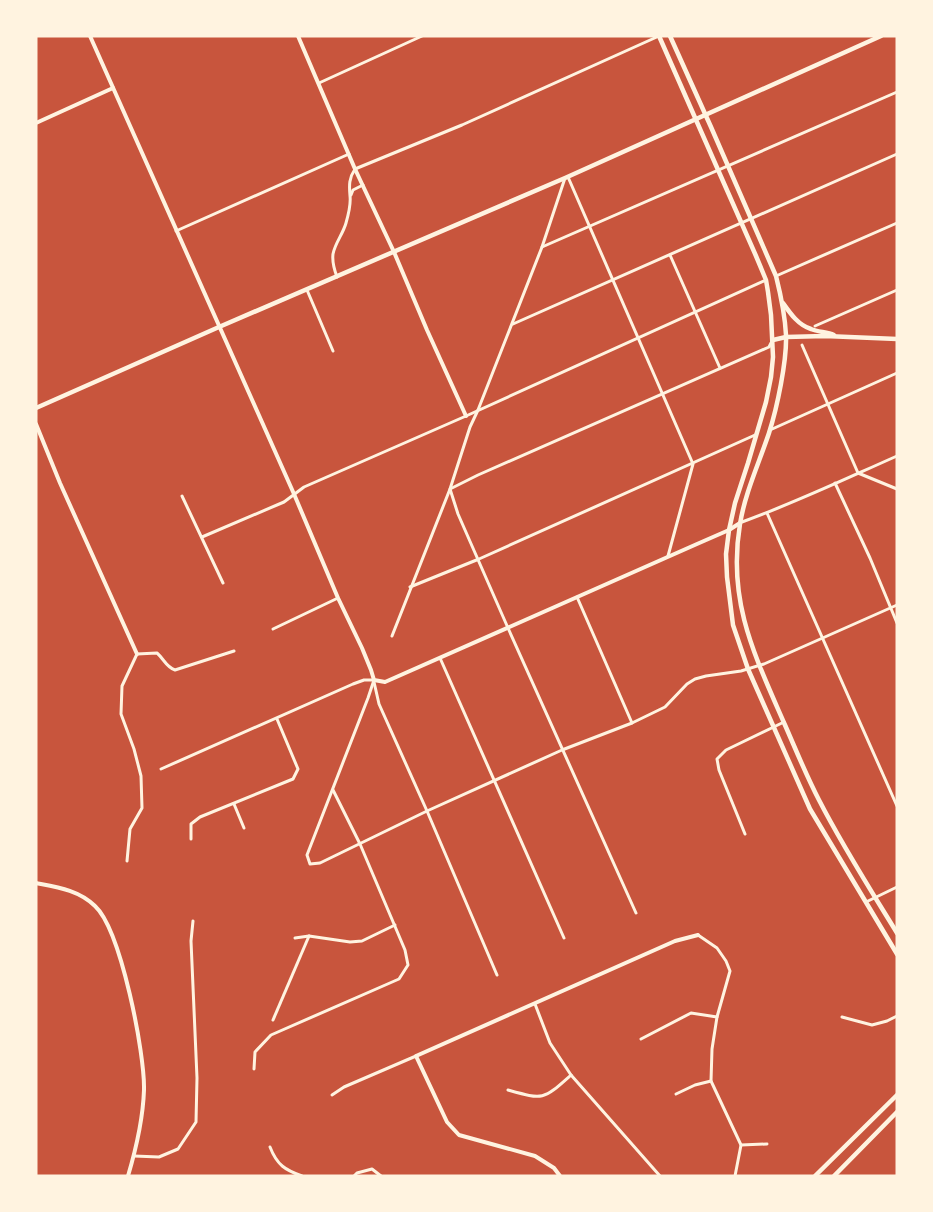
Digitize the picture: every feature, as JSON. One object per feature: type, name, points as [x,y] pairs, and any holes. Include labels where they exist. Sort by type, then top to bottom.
[{"type":"main road","points":[[659,36],[766,280],[770,304],[773,340],[770,387],[735,503],[726,554],[733,625],[748,669],[810,809],[897,954]]},
{"type":"main road","points":[[670,36],[776,276],[782,303],[786,337],[782,374],[770,430],[740,523],[737,551],[739,597],[749,640],[822,806],[897,933]]},
{"type":"main road","points":[[36,408],[567,178],[881,36]]},
{"type":"main road","points":[[782,303],[796,320],[810,329],[840,336]]},
{"type":"main road","points":[[773,340],[786,337],[840,336],[897,339]]},
{"type":"main road","points":[[815,1176],[897,1095]]},
{"type":"main road","points":[[834,1176],[897,1112]]},
{"type":"street","points":[[90,36],[362,648],[371,670],[379,704],[497,975]]},
{"type":"street","points":[[298,36],[470,427]]},
{"type":"street","points":[[319,83],[422,36]]},
{"type":"street","points":[[337,277],[333,267],[333,255],[346,223],[350,176],[355,169],[462,125],[659,36]]},
{"type":"street","points":[[36,123],[113,88]]},
{"type":"street","points":[[542,247],[897,92]]},
{"type":"street","points":[[176,231],[349,154]]},
{"type":"street","points":[[512,324],[897,154]]},
{"type":"street","points":[[567,178],[614,279],[693,464],[668,557]]},
{"type":"street","points":[[392,636],[567,178]]},
{"type":"street","points":[[350,196],[353,190],[363,185]]},
{"type":"street","points":[[776,276],[897,223]]},
{"type":"street","points":[[670,255],[720,368]]},
{"type":"street","points":[[202,537],[284,502],[304,488],[766,280]]},
{"type":"street","points":[[306,290],[333,351]]},
{"type":"street","points":[[815,326],[897,290]]},
{"type":"street","points":[[450,489],[769,347],[773,340]]},
{"type":"street","points":[[802,345],[858,473],[897,489]]},
{"type":"street","points":[[770,430],[897,373]]},
{"type":"street","points":[[36,424],[137,654],[122,686],[121,714],[141,776],[142,808],[130,829],[127,861]]},
{"type":"street","points":[[411,587],[479,559],[757,434]]},
{"type":"street","points":[[160,770],[353,684],[364,680],[385,682],[729,530],[740,523],[897,456]]},
{"type":"street","points":[[835,483],[897,622]]},
{"type":"street","points":[[450,489],[458,514],[508,628],[636,913]]},
{"type":"street","points":[[182,496],[223,583]]},
{"type":"street","points":[[767,513],[897,806]]},
{"type":"street","points":[[577,597],[632,723]]},
{"type":"street","points":[[273,629],[338,598]]},
{"type":"street","points":[[374,680],[307,855],[310,864],[320,863],[427,811],[562,750],[632,723],[665,707],[687,684],[695,679],[759,665],[897,605]]},
{"type":"street","points":[[137,654],[157,653],[169,668],[175,670],[234,651]]},
{"type":"street","points":[[440,658],[564,938]]},
{"type":"street","points":[[191,839],[190,829],[194,820],[293,779],[297,774],[298,768],[277,718]]},
{"type":"street","points":[[746,834],[718,770],[717,759],[726,750],[784,722]]},
{"type":"street","points":[[254,1069],[255,1052],[271,1035],[399,979],[408,965],[395,925],[360,844],[333,790]]},
{"type":"street","points":[[234,804],[244,828]]},
{"type":"street","points":[[36,883],[77,892],[96,906],[107,923],[124,973],[138,1034],[144,1091],[134,1156],[128,1176]]},
{"type":"street","points":[[866,902],[897,887]]},
{"type":"street","points":[[134,1156],[159,1157],[178,1149],[196,1122],[197,1078],[191,941],[193,921]]},
{"type":"street","points":[[295,938],[309,936],[350,942],[362,941],[395,925]]},
{"type":"street","points":[[332,1095],[344,1087],[675,941],[698,935],[717,948],[730,970],[717,1017],[712,1049],[711,1081],[741,1145],[735,1176]]},
{"type":"street","points":[[273,1020],[309,936]]},
{"type":"street","points":[[535,1004],[550,1043],[571,1075],[660,1176]]},
{"type":"street","points":[[641,1039],[691,1013],[717,1017]]},
{"type":"street","points":[[842,1017],[872,1025],[897,1016]]},
{"type":"street","points":[[416,1056],[447,1122],[459,1135],[535,1156],[554,1168],[560,1176]]},
{"type":"street","points":[[508,1090],[536,1097],[550,1094],[571,1075]]},
{"type":"street","points":[[676,1094],[695,1085],[711,1081]]},
{"type":"street","points":[[741,1145],[767,1144]]},
{"type":"street","points":[[270,1147],[274,1158],[283,1167],[302,1176]]},
{"type":"street","points":[[354,1176],[372,1169],[381,1176]]}]
